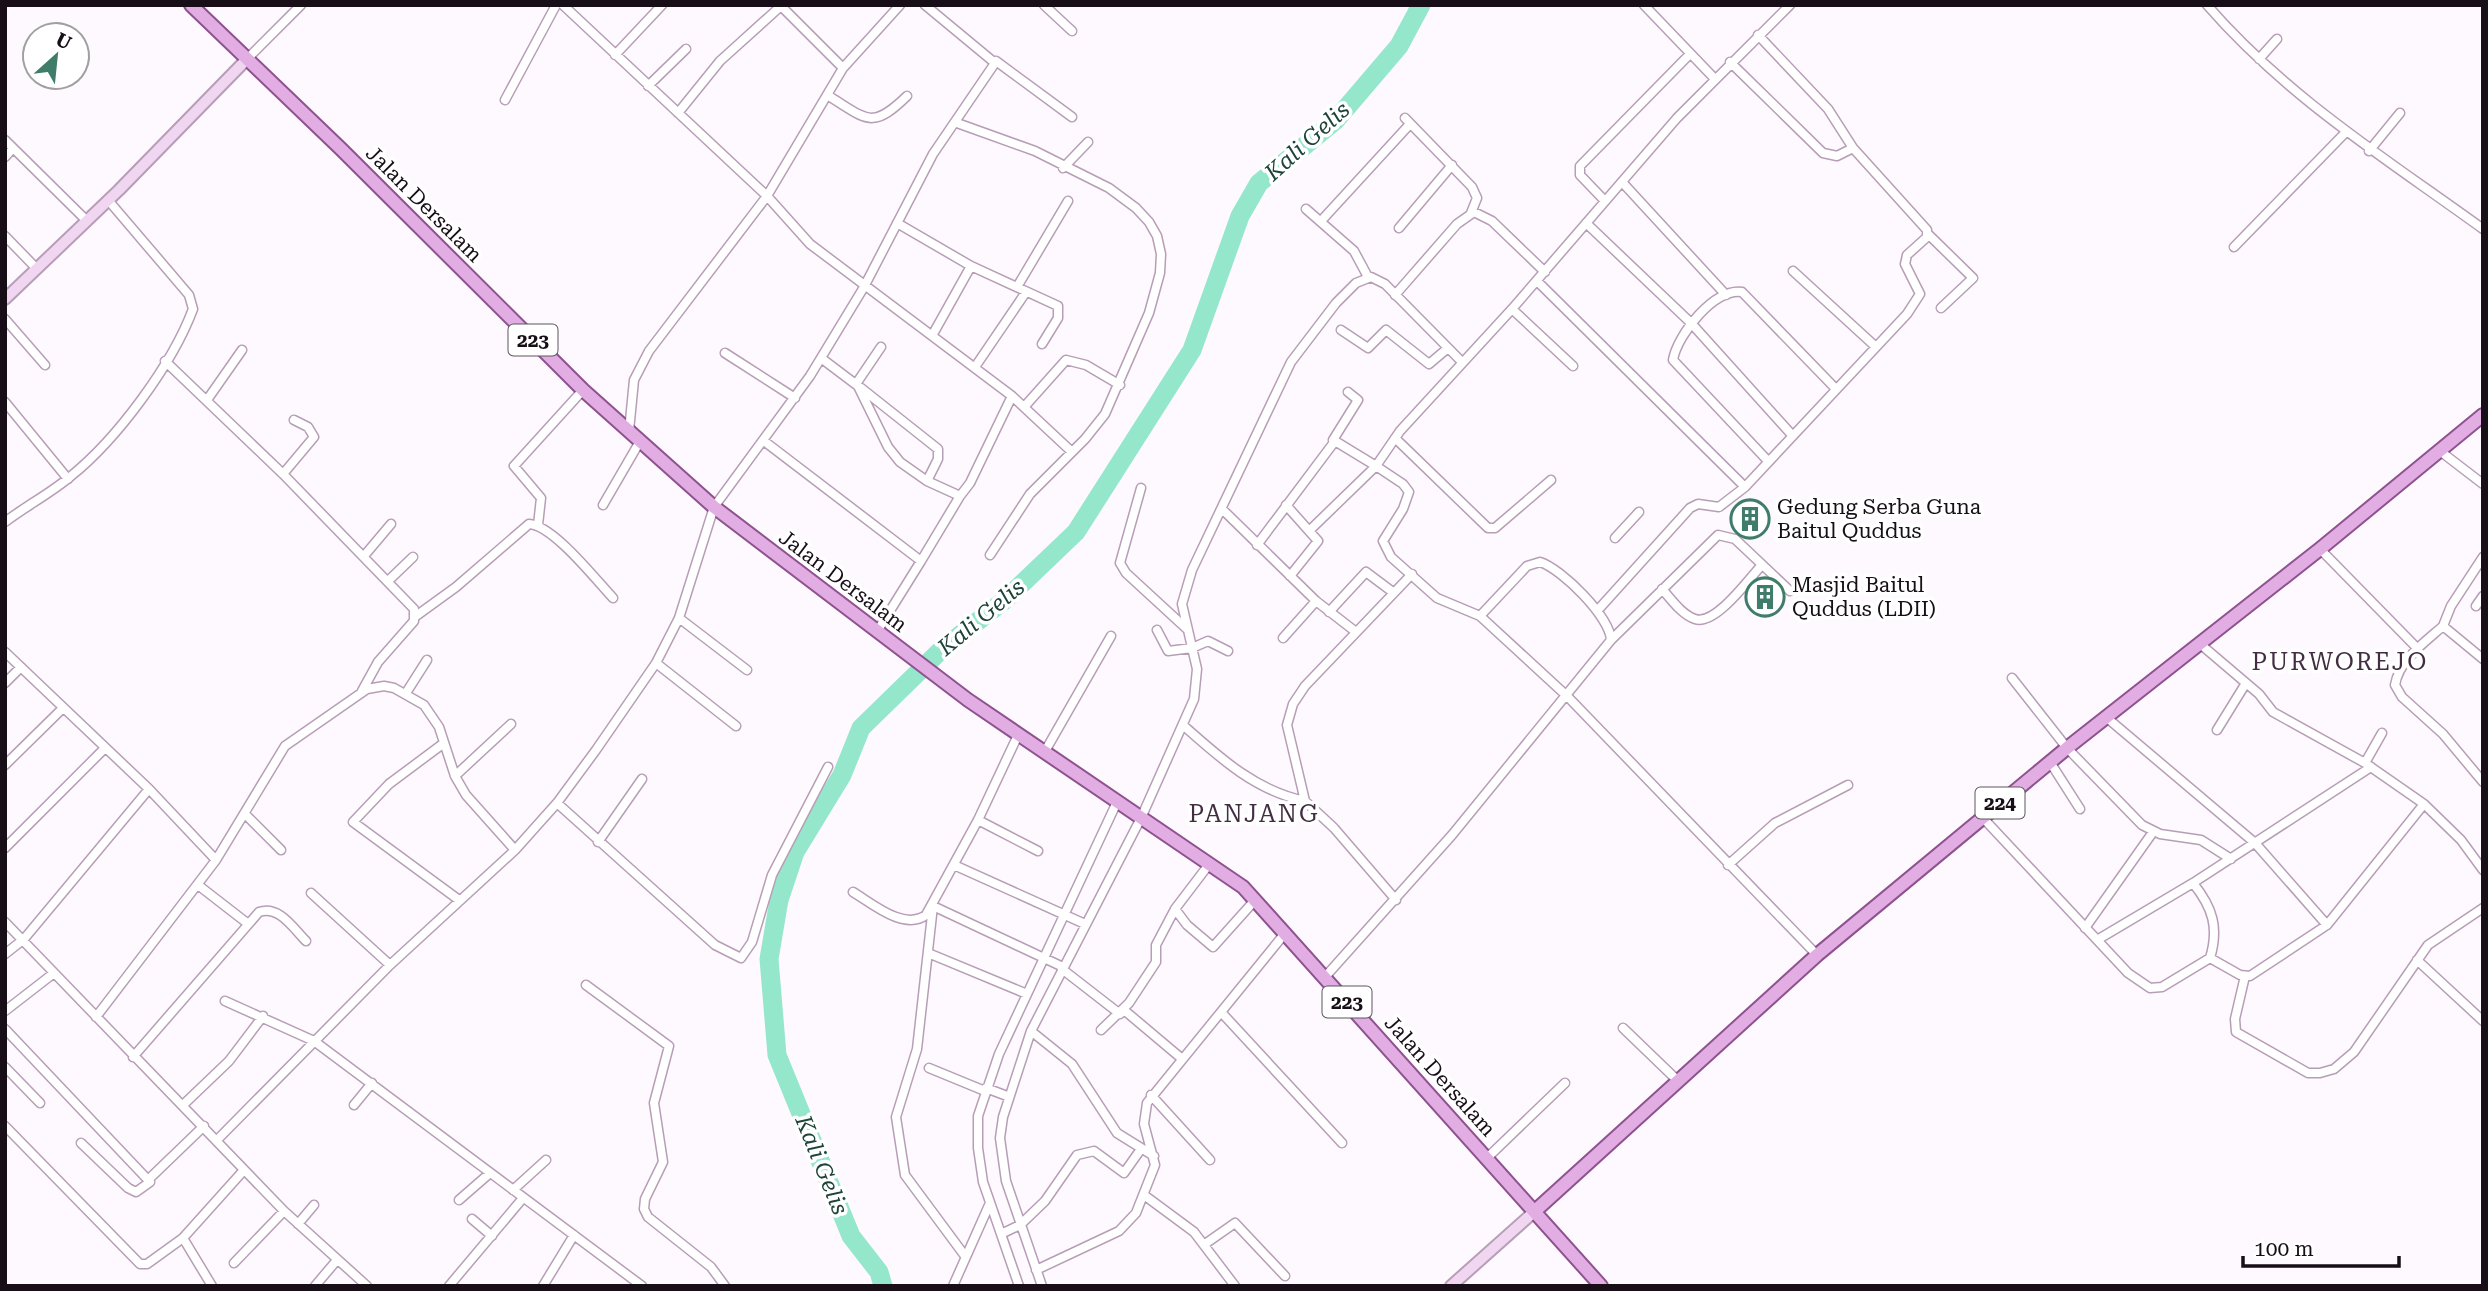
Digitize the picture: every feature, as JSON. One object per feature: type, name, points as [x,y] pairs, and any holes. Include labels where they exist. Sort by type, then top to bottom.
[{"type":"main road","name":"Jalan Dersalam","points":[[191,5],[341,149],[583,390],[634,439],[714,508],[968,700],[1210,863],[1256,899],[1601,1286]]},
{"type":"main road","name":"224","points":[[1535,1211],[1817,955],[2067,748],[2320,549],[2483,415]]},
{"type":"street","points":[[5,299],[108,200],[301,5]]},
{"type":"street","points":[[505,100],[556,5]]},
{"type":"street","points":[[563,5],[767,196],[802,237],[864,287],[933,334],[1025,406],[1072,452]]},
{"type":"street","points":[[570,13],[577,5]]},
{"type":"street","points":[[615,55],[662,5]]},
{"type":"street","points":[[762,5],[768,17]]},
{"type":"street","points":[[603,505],[634,439],[633,386],[643,361],[767,196],[843,68],[900,5]]},
{"type":"street","points":[[925,5],[1072,117]]},
{"type":"street","points":[[1044,5],[1072,31]]},
{"type":"street","points":[[1644,5],[1714,78]]},
{"type":"street","points":[[1310,530],[1376,466],[1395,438],[1545,272],[1714,78],[1790,5]]},
{"type":"street","points":[[678,113],[720,61],[781,6],[843,68]]},
{"type":"street","points":[[2209,6],[2259,59],[2345,133],[2483,229]]},
{"type":"street","points":[[1758,35],[1828,108],[1853,148],[1923,223],[1928,234],[1973,278],[1941,308]]},
{"type":"street","points":[[2259,59],[2277,39]]},
{"type":"street","points":[[648,86],[686,49]]},
{"type":"street","points":[[1605,201],[1583,179],[1580,166],[1690,54]]},
{"type":"street","points":[[218,1140],[390,965],[514,850],[557,803],[656,663],[680,618],[714,508],[821,358],[864,287],[933,154],[957,123],[996,61]]},
{"type":"street","points":[[1730,62],[1821,152],[1837,156],[1853,148]]},
{"type":"street","points":[[827,95],[856,113],[876,118],[884,117],[907,96]]},
{"type":"street","points":[[2369,151],[2399,113]]},
{"type":"street","points":[[1321,221],[1407,121],[1452,165],[1476,194],[1471,213],[1457,224],[1395,295]]},
{"type":"street","points":[[957,123],[1035,151],[1063,168],[1088,176],[1136,208],[1157,236],[1160,274],[1149,313],[1120,385],[1105,414],[1030,494],[990,555]]},
{"type":"street","points":[[2234,247],[2345,133]]},
{"type":"street","points":[[5,140],[86,220]]},
{"type":"street","points":[[1063,168],[1088,142]]},
{"type":"street","points":[[5,157],[13,148]]},
{"type":"street","points":[[1399,228],[1452,165]]},
{"type":"street","points":[[1622,182],[1726,295]]},
{"type":"street","points":[[5,522],[68,479],[115,435],[165,361],[191,314],[193,302],[108,200]]},
{"type":"street","points":[[1017,287],[1068,201]]},
{"type":"street","points":[[1306,209],[1354,251],[1368,277],[1380,281],[1462,362]]},
{"type":"street","points":[[1471,213],[1479,213],[1492,220],[1545,272]]},
{"type":"street","points":[[897,223],[971,266],[1059,308],[1058,318],[1042,344]]},
{"type":"street","points":[[1586,223],[1691,323],[1792,435]]},
{"type":"street","points":[[1597,611],[1692,506],[1719,507],[1745,487],[1876,347],[1919,298],[1920,290],[1906,268],[1905,261],[1928,234]]},
{"type":"street","points":[[5,236],[37,269]]},
{"type":"street","points":[[933,334],[971,266]]},
{"type":"street","points":[[1793,271],[1876,347]]},
{"type":"street","points":[[1042,1286],[1019,1226],[1001,1154],[1000,1138],[1007,1096],[1031,1031],[1082,923],[1140,817],[1184,726],[1198,681],[1182,604],[1184,593],[1223,510],[1247,450],[1290,362],[1336,303],[1356,283],[1368,277]]},
{"type":"street","points":[[1537,281],[1745,487]]},
{"type":"street","points":[[1768,461],[1673,360],[1691,323],[1726,295],[1738,291],[1745,294],[1835,388]]},
{"type":"street","points":[[975,367],[1026,292]]},
{"type":"street","points":[[1512,309],[1573,366]]},
{"type":"street","points":[[5,319],[45,365]]},
{"type":"street","points":[[1341,330],[1367,348],[1386,330],[1429,364],[1448,348]]},
{"type":"street","points":[[857,385],[881,347]]},
{"type":"street","points":[[207,400],[242,350]]},
{"type":"street","points":[[725,353],[795,398]]},
{"type":"street","points":[[821,358],[937,448],[938,459],[927,481]]},
{"type":"street","points":[[1025,406],[1066,360],[1086,365],[1120,385]]},
{"type":"street","points":[[165,361],[284,474],[412,606],[416,616]]},
{"type":"street","points":[[857,385],[888,447],[900,462],[927,481],[960,496]]},
{"type":"street","points":[[537,525],[541,498],[514,466],[583,390]]},
{"type":"street","points":[[1257,545],[1333,440],[1358,400],[1348,392]]},
{"type":"street","points":[[877,630],[970,483],[1012,396]]},
{"type":"street","points":[[5,402],[68,479]]},
{"type":"street","points":[[284,474],[314,437],[308,427],[295,419]]},
{"type":"street","points":[[1395,438],[1488,528],[1495,528],[1551,480]]},
{"type":"street","points":[[1333,440],[1403,484],[1409,492],[1407,501],[1386,534],[1383,545],[1391,557],[1441,600],[1480,616],[1568,697],[1817,955]]},
{"type":"street","points":[[764,441],[921,561]]},
{"type":"street","points":[[2440,451],[2483,484]]},
{"type":"street","points":[[1141,488],[1120,563],[1126,573],[1188,630]]},
{"type":"street","points":[[1286,505],[1318,541],[1290,576]]},
{"type":"street","points":[[1223,510],[1316,601],[1356,632]]},
{"type":"street","points":[[1615,538],[1639,512]]},
{"type":"street","points":[[364,556],[391,524]]},
{"type":"street","points":[[361,693],[379,662],[416,616],[456,587],[522,527],[537,525],[555,538],[613,597]]},
{"type":"street","points":[[1325,977],[1396,900],[1568,697],[1611,640],[1718,535],[1735,539],[1790,591]]},
{"type":"street","points":[[2320,549],[2417,649]]},
{"type":"street","points":[[388,581],[413,557]]},
{"type":"street","points":[[2483,557],[2451,606],[2443,626],[2417,649],[2398,675],[2397,691],[2443,734],[2483,782]]},
{"type":"street","points":[[1480,616],[1527,566],[1538,562],[1547,565],[1566,580],[1597,611],[1609,630],[1611,640]]},
{"type":"street","points":[[1662,589],[1693,619],[1705,621],[1717,614],[1761,566]]},
{"type":"street","points":[[1329,611],[1366,572],[1394,593]]},
{"type":"street","points":[[1304,801],[1287,734],[1289,712],[1305,686],[1412,574]]},
{"type":"street","points":[[2476,606],[2483,596]]},
{"type":"street","points":[[1283,638],[1316,601]]},
{"type":"street","points":[[680,618],[747,670]]},
{"type":"street","points":[[2443,626],[2483,659]]},
{"type":"street","points":[[1157,630],[1168,651],[1212,642],[1228,651]]},
{"type":"street","points":[[1044,753],[1111,636]]},
{"type":"street","points":[[2199,643],[2273,712],[2368,765],[2424,804],[2480,859],[2483,870]]},
{"type":"street","points":[[5,652],[149,789],[216,860]]},
{"type":"street","points":[[406,693],[427,660]]},
{"type":"street","points":[[656,663],[736,726]]},
{"type":"street","points":[[5,683],[21,667]]},
{"type":"street","points":[[2012,678],[2067,748],[2133,816],[2153,832],[2197,838],[2231,859]]},
{"type":"street","points":[[2217,730],[2246,684]]},
{"type":"street","points":[[96,1017],[216,860],[285,746],[361,693],[384,686],[406,693],[435,719],[455,776],[476,808],[514,850]]},
{"type":"street","points":[[5,765],[63,708]]},
{"type":"street","points":[[2106,717],[2255,843],[2327,925]]},
{"type":"street","points":[[455,776],[510,724]]},
{"type":"street","points":[[1184,726],[1240,774],[1270,790],[1304,801],[1334,828],[1396,900]]},
{"type":"street","points":[[2097,940],[2231,859],[2368,765],[2382,733]]},
{"type":"street","points":[[853,892],[905,920],[922,918],[933,906],[1018,735]]},
{"type":"street","points":[[444,743],[389,784],[353,822],[459,900]]},
{"type":"street","points":[[5,848],[104,749]]},
{"type":"street","points":[[2050,762],[2080,809]]},
{"type":"street","points":[[557,803],[715,945],[743,957],[752,942],[772,875],[828,767]]},
{"type":"street","points":[[598,842],[642,779]]},
{"type":"street","points":[[1728,865],[1775,823],[1848,785]]},
{"type":"street","points":[[5,954],[24,939],[149,789]]},
{"type":"street","points":[[1019,1286],[990,1203],[978,1148],[978,1116],[985,1090],[1027,994],[1119,804]]},
{"type":"street","points":[[2424,804],[2327,925],[2245,976],[2235,1019],[2236,1032],[2293,1066],[2320,1073],[2334,1069],[2354,1052],[2417,960],[2435,939],[2483,908]]},
{"type":"street","points":[[245,814],[281,850]]},
{"type":"street","points":[[1983,818],[2127,974],[2150,988],[2162,987],[2210,958],[2216,927],[2210,907],[2193,883]]},
{"type":"street","points":[[978,820],[1038,851]]},
{"type":"street","points":[[2085,928],[2153,832]]},
{"type":"street","points":[[1101,1030],[1122,1012],[1156,962],[1156,945],[1175,909],[1210,863]]},
{"type":"street","points":[[954,865],[1082,923]]},
{"type":"street","points":[[198,885],[247,923]]},
{"type":"street","points":[[312,893],[390,965]]},
{"type":"street","points":[[1175,909],[1187,925],[1213,947],[1256,899]]},
{"type":"street","points":[[933,906],[917,1049],[896,1117],[905,1175],[965,1256]]},
{"type":"street","points":[[933,906],[1063,968],[1181,1058]]},
{"type":"street","points":[[133,1057],[261,910],[273,911],[306,941]]},
{"type":"street","points":[[5,922],[284,1211],[368,1286]]},
{"type":"street","points":[[1036,1270],[1119,1231],[1136,1213],[1154,1168],[1154,1156],[1144,1118],[1151,1095],[1286,932]]},
{"type":"street","points":[[928,953],[1027,994]]},
{"type":"street","points":[[2210,958],[2245,976]]},
{"type":"street","points":[[2417,960],[2483,1021]]},
{"type":"street","points":[[5,1011],[54,973]]},
{"type":"street","points":[[586,985],[669,1047],[654,1095],[656,1130],[663,1163],[645,1199],[644,1209],[648,1217],[711,1267],[725,1286]]},
{"type":"street","points":[[225,1001],[314,1041],[642,1286]]},
{"type":"street","points":[[1221,1012],[1342,1143]]},
{"type":"street","points":[[183,1105],[229,1061],[263,1017]]},
{"type":"street","points":[[1623,1028],[1677,1080]]},
{"type":"street","points":[[5,1029],[149,1178]]},
{"type":"street","points":[[1031,1031],[1073,1064],[1117,1133],[1154,1156]]},
{"type":"street","points":[[5,1067],[40,1103]]},
{"type":"street","points":[[929,1068],[1007,1096]]},
{"type":"street","points":[[354,1105],[372,1083]]},
{"type":"street","points":[[1487,1158],[1564,1083]]},
{"type":"street","points":[[1151,1095],[1210,1160]]},
{"type":"street","points":[[5,1126],[140,1264],[147,1264],[183,1238],[244,1170]]},
{"type":"street","points":[[81,1143],[136,1192],[148,1186],[149,1178],[204,1126]]},
{"type":"street","points":[[1002,1233],[1019,1226],[1052,1193],[1077,1155],[1094,1151],[1124,1173],[1141,1149]]},
{"type":"street","points":[[513,1190],[546,1160]]},
{"type":"street","points":[[459,1200],[491,1173]]},
{"type":"street","points":[[1144,1195],[1189,1227],[1205,1244],[1235,1286]]},
{"type":"street","points":[[449,1286],[523,1198]]},
{"type":"street","points":[[953,1286],[990,1203]]},
{"type":"street","points":[[298,1224],[314,1205]]},
{"type":"street","points":[[234,1263],[284,1211]]},
{"type":"street","points":[[1451,1286],[1535,1211]]},
{"type":"street","points":[[472,1219],[492,1236]]},
{"type":"street","points":[[1205,1244],[1235,1223],[1285,1276]]},
{"type":"street","points":[[543,1286],[574,1235]]},
{"type":"street","points":[[183,1238],[212,1286]]},
{"type":"street","points":[[315,1286],[337,1260]]},
{"type":"waterway","name":"Kali Gelis","points":[[883,1286],[879,1272],[851,1236],[777,1055],[769,959],[779,900],[795,852],[842,775],[861,728],[941,650],[1006,599],[1076,532],[1192,350],[1240,216],[1259,183],[1335,121],[1399,46],[1421,5]]},
{"type":"place","name":"Gedung Serba Guna Baitul Quddus","points":[[1750,519]]},
{"type":"place","name":"Masjid Baitul Quddus (LDII)","points":[[1765,597]]},
{"type":"district","name":"PURWOREJO","points":[[2340,662]]},
{"type":"district","name":"PANJANG","points":[[1254,814]]}]
